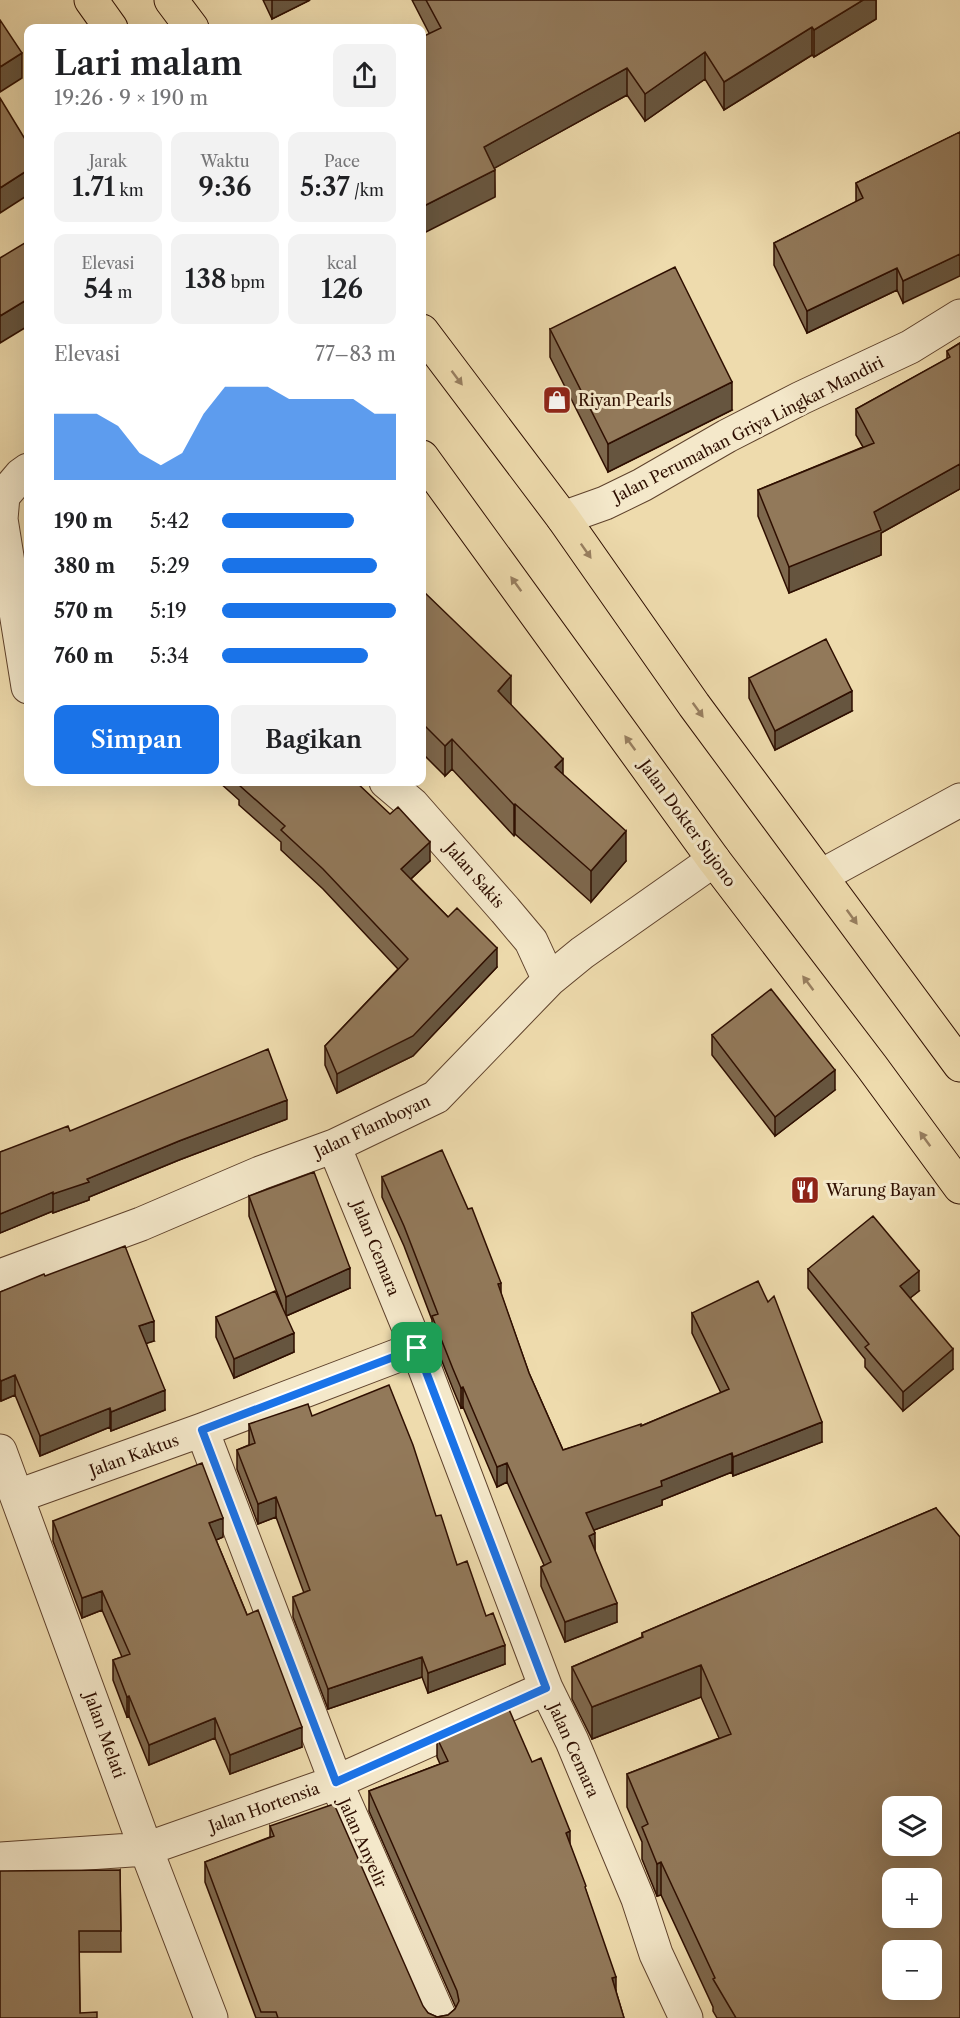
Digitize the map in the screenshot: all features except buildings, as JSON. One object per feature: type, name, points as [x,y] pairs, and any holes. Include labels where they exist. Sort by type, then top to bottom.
[{"type":"highway","points":[[91,0],[108,24]]},
{"type":"highway","points":[[171,0],[189,24]]},
{"type":"highway","points":[[426,336],[563,518],[694,705],[960,1065]]},
{"type":"highway","name":"Jalan Dokter Sujono","points":[[426,463],[714,860],[872,1067],[960,1187]]},
{"type":"street","name":"Jalan Perumahan Griya Lingkar Mandiri","points":[[563,518],[605,503],[642,485],[727,436],[801,398],[910,347],[960,316]]},
{"type":"street","points":[[24,473],[3,496],[1,519],[24,662]]},
{"type":"street","name":"Jalan Sakis","points":[[391,786],[412,804],[512,917],[531,941],[549,980]]},
{"type":"street","points":[[821,876],[960,800]]},
{"type":"street","name":"Jalan Flamboyan","points":[[0,1276],[141,1224],[260,1173],[334,1146],[436,1097],[549,980],[582,953],[714,860]]},
{"type":"street","name":"Jalan Cemara","points":[[334,1146],[417,1348],[546,1688],[572,1741],[638,1899],[656,1954],[686,2018]]},
{"type":"street","name":"Jalan Kaktus","points":[[18,1496],[202,1430],[417,1348]]},
{"type":"street","name":"Jalan Anyelir","points":[[202,1430],[336,1782],[440,2018]]},
{"type":"street","name":"Jalan Melati","points":[[0,1451],[211,2018]]},
{"type":"street","name":"Jalan Hortensia","points":[[0,1859],[147,1849],[336,1782],[546,1688]]},
{"type":"place","name":"Riyan Pearls","points":[[557,400]]},
{"type":"place","name":"Warung Bayan","points":[[805,1190]]},
{"type":"route","points":[[417,1348],[466,1472],[546,1688],[336,1782],[202,1430],[417,1348]]}]
